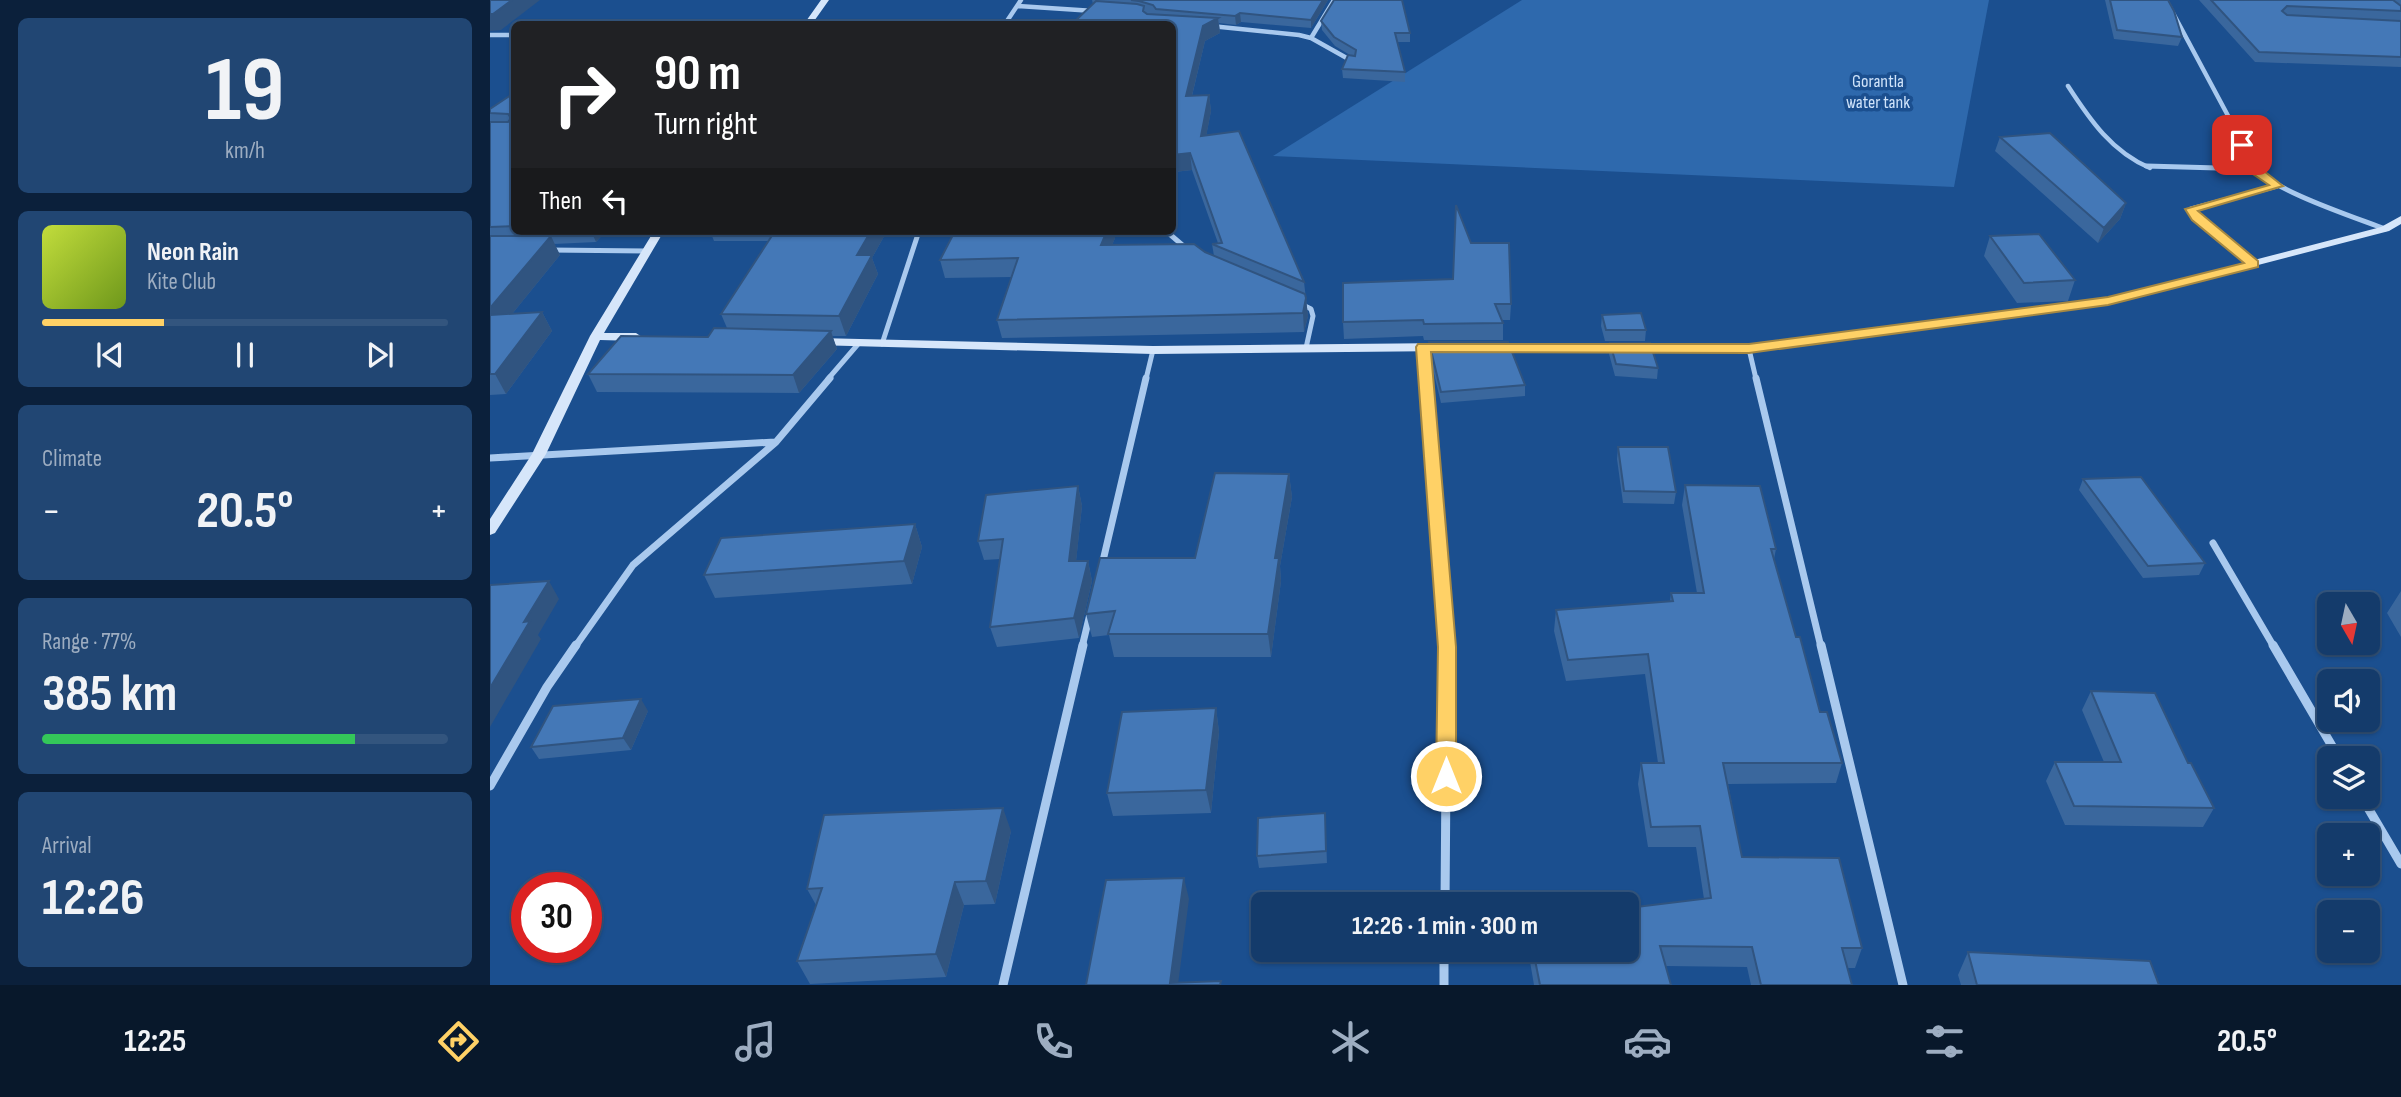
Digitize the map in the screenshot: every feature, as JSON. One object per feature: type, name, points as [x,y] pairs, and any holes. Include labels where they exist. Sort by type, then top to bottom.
[{"type":"street","points":[[810,21],[825,0]]},
{"type":"street","points":[[1007,21],[1021,0]]},
{"type":"street","points":[[1311,38],[1334,0]]},
{"type":"street","points":[[2166,0],[2254,169],[2278,186],[2385,229]]},
{"type":"street","points":[[1017,6],[1099,11]]},
{"type":"street","points":[[1198,24],[1311,38],[1352,61]]},
{"type":"street","points":[[490,34],[511,35]]},
{"type":"street","points":[[2068,86],[2098,130],[2138,164],[2150,168],[2254,169]]},
{"type":"street","points":[[2254,264],[2196,218],[2191,209],[2278,186]]},
{"type":"street","points":[[804,342],[1153,350],[1423,347],[1749,349],[2108,301],[2385,229],[2401,219]]},
{"type":"street","points":[[490,530],[539,454],[596,336],[656,235]]},
{"type":"street","points":[[883,344],[918,235]]},
{"type":"street","points":[[1171,235],[1189,251]]},
{"type":"street","points":[[542,250],[646,251]]},
{"type":"street","points":[[1288,299],[1311,309],[1313,316],[1306,348]]},
{"type":"street","points":[[596,336],[651,337]]},
{"type":"street","points":[[490,786],[547,687],[633,565],[776,442],[859,343]]},
{"type":"street","points":[[1423,347],[1447,647],[1445,892]]},
{"type":"street","points":[[1749,349],[1903,985]]},
{"type":"street","points":[[1099,580],[1153,350]]},
{"type":"street","points":[[490,458],[776,442]]},
{"type":"street","points":[[2213,543],[2332,746]]},
{"type":"street","points":[[1003,985],[1092,607]]},
{"type":"street","points":[[2369,809],[2401,864]]},
{"type":"street","points":[[1444,962],[1444,985]]},
{"type":"green space","name":"Gorantla water tank","points":[[1522,0],[1989,0],[1954,187],[1273,156]]},
{"type":"building","points":[[490,0],[512,0],[490,14]]},
{"type":"building","points":[[1131,0],[1323,0],[1311,20],[1156,9],[1153,5]]},
{"type":"building","points":[[1334,0],[1402,0],[1410,33],[1395,33],[1405,72],[1342,69],[1348,55],[1355,56],[1356,50],[1334,37],[1321,21]]},
{"type":"building","points":[[2110,0],[2168,0],[2182,37],[2117,30]]},
{"type":"building","points":[[2211,0],[2393,0],[2401,6],[2401,11],[2287,6],[2282,11],[2287,15],[2401,21],[2401,57],[2259,52]]},
{"type":"building","points":[[1096,1],[1137,4],[1144,6],[1143,11],[1147,14],[1218,18],[1203,26],[1186,96],[1209,95],[1201,136],[1239,131],[1304,282],[1212,244],[1222,243],[1190,153],[1176,155],[1176,21],[1075,21]]},
{"type":"building","points":[[511,95],[511,118],[508,114],[490,113],[490,109]]},
{"type":"building","points":[[511,118],[511,226],[490,227],[490,122],[508,122]]},
{"type":"building","points":[[2050,133],[2126,203],[2104,228],[2000,137]]},
{"type":"building","points":[[1456,205],[1471,243],[1509,243],[1511,304],[1495,304],[1503,323],[1424,324],[1423,320],[1343,322],[1343,283],[1453,279]]},
{"type":"building","points":[[2039,234],[2075,280],[2024,283],[1990,236]]},
{"type":"building","points":[[772,235],[869,235],[857,255],[872,255],[839,316],[721,314]]},
{"type":"building","points":[[953,235],[1105,235],[1101,245],[1194,244],[1205,252],[1305,294],[1306,298],[1303,313],[997,320],[1018,258],[940,260]]},
{"type":"building","points":[[490,236],[551,236],[490,308]]},
{"type":"building","points":[[542,312],[495,374],[490,374],[490,315]]},
{"type":"building","points":[[1641,313],[1646,330],[1606,330],[1602,315]]},
{"type":"building","points":[[714,328],[831,331],[793,375],[588,374],[621,336],[708,337]]},
{"type":"building","points":[[1429,342],[1508,342],[1525,385],[1441,392]]},
{"type":"building","points":[[1610,343],[1650,343],[1658,368],[1616,364]]},
{"type":"building","points":[[1618,447],[1668,447],[1676,492],[1624,491]]},
{"type":"building","points":[[1215,473],[1289,474],[1275,558],[1279,558],[1268,634],[1108,634],[1115,611],[1086,614],[1100,558],[1195,558]]},
{"type":"building","points":[[2141,477],[2205,563],[2148,566],[2083,479]]},
{"type":"building","points":[[1685,485],[1760,486],[1776,549],[1771,549],[1796,637],[1800,637],[1820,712],[1827,712],[1842,763],[1723,763],[1742,857],[1839,858],[1862,948],[1842,948],[1852,985],[1761,985],[1752,947],[1660,946],[1671,985],[1540,985],[1535,962],[1639,962],[1639,907],[1711,898],[1700,826],[1651,827],[1641,763],[1664,763],[1648,654],[1568,660],[1556,610],[1673,601],[1671,593],[1704,593]]},
{"type":"building","points":[[1078,486],[1069,561],[1088,561],[1074,618],[990,627],[1003,539],[978,541],[986,495]]},
{"type":"building","points":[[915,524],[904,561],[704,575],[721,538]]},
{"type":"building","points":[[549,581],[524,622],[530,621],[490,688],[490,585]]},
{"type":"building","points":[[2091,691],[2155,693],[2188,763],[2191,763],[2214,808],[2074,806],[2055,762],[2121,762]]},
{"type":"building","points":[[641,699],[623,738],[531,747],[553,706]]},
{"type":"building","points":[[1216,708],[1206,790],[1107,793],[1122,712]]},
{"type":"building","points":[[1003,808],[986,881],[955,882],[936,954],[797,961],[822,888],[807,889],[824,815]]},
{"type":"building","points":[[1325,813],[1326,851],[1257,856],[1258,818]]},
{"type":"building","points":[[1184,878],[1170,983],[1221,981],[1220,985],[1086,985],[1106,880]]},
{"type":"building","points":[[1968,952],[2150,961],[2159,985],[1977,985]]},
{"type":"route","points":[[1446,776],[1447,647],[1423,347],[1749,349],[2108,301],[2254,264],[2196,218],[2191,209],[2278,186],[2254,169],[2242,145]]}]
